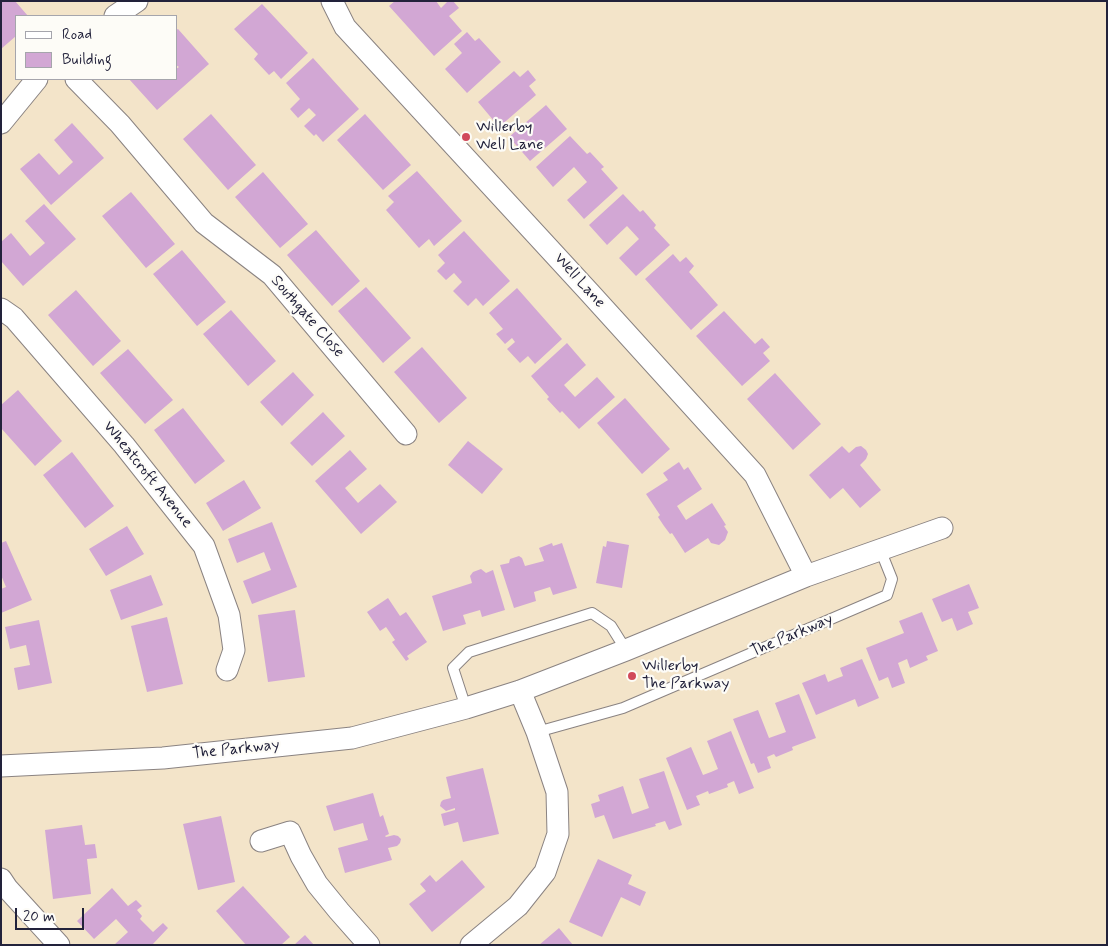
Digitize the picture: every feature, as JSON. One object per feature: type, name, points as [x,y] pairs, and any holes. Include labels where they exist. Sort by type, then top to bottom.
[{"type":"street","points":[[116,15],[137,1]]},
{"type":"street","name":"Well Lane","points":[[332,1],[345,27],[590,292],[755,475],[806,576]]},
{"type":"street","points":[[1,123],[36,80]]},
{"type":"street","name":"Southgate Close","points":[[77,80],[120,124],[204,223],[272,275],[406,434]]},
{"type":"street","name":"Wheatcroft Avenue","points":[[1,309],[14,318],[124,445],[204,546],[229,615],[234,650],[227,670]]},
{"type":"street","name":"The Parkway","points":[[1,766],[163,758],[352,738],[466,708],[520,691],[626,650],[806,576],[942,528]]},
{"type":"street","points":[[471,945],[518,906],[545,872],[558,834],[557,792],[537,732],[520,691]]},
{"type":"street","points":[[261,841],[290,832],[317,884],[338,911],[369,945]]},
{"type":"street","points":[[1,879],[59,945]]},
{"type":"lane","name":"The Parkway","points":[[537,732],[623,708],[887,595],[892,579],[880,549]]},
{"type":"lane","points":[[466,708],[453,668],[469,652],[592,613],[611,626],[626,650]]},
{"type":"building","points":[[1,1],[15,1],[27,15],[15,15],[15,37],[1,49]]},
{"type":"building","points":[[395,1],[436,1],[441,8],[448,1],[453,1],[459,8],[449,16],[462,31],[434,56],[389,6]]},
{"type":"building","points":[[262,4],[308,53],[281,79],[274,71],[269,75],[254,59],[258,54],[234,29]]},
{"type":"building","points":[[178,29],[209,64],[157,110],[130,80],[178,80]]},
{"type":"building","points":[[467,32],[475,41],[479,38],[501,62],[467,93],[445,69],[462,53],[454,44]]},
{"type":"building","points":[[313,58],[359,109],[323,142],[316,134],[314,136],[304,126],[316,115],[309,108],[298,118],[290,109],[300,99],[286,83]]},
{"type":"building","points":[[528,70],[536,80],[529,86],[536,95],[499,127],[478,102],[514,71],[520,77]]},
{"type":"building","points":[[546,105],[567,129],[530,161],[509,137]]},
{"type":"building","points":[[211,114],[256,165],[228,190],[183,139]]},
{"type":"building","points":[[365,114],[411,165],[383,190],[337,140]]},
{"type":"building","points":[[72,123],[104,158],[51,205],[20,169],[39,153],[59,175],[73,162],[54,140]]},
{"type":"building","points":[[570,136],[587,154],[590,152],[604,167],[601,169],[618,188],[584,219],[567,200],[587,182],[574,167],[553,187],[536,167]]},
{"type":"building","points":[[417,171],[462,221],[434,246],[429,239],[419,248],[386,210],[394,202],[388,196]]},
{"type":"building","points":[[263,172],[308,224],[280,248],[235,197]]},
{"type":"building","points":[[131,192],[175,244],[146,268],[102,216]]},
{"type":"building","points":[[623,194],[640,212],[643,210],[656,225],[654,228],[670,245],[636,276],[619,258],[639,239],[627,226],[607,245],[589,225]]},
{"type":"building","points":[[44,204],[76,239],[23,286],[1,261],[1,242],[11,233],[30,256],[45,243],[25,221]]},
{"type":"building","points":[[316,230],[360,281],[332,306],[287,255]]},
{"type":"building","points":[[464,231],[510,281],[483,306],[476,298],[468,306],[453,291],[462,282],[454,273],[446,280],[437,271],[445,263],[438,255]]},
{"type":"building","points":[[182,250],[226,302],[197,326],[153,274]]},
{"type":"building","points":[[673,254],[680,262],[686,257],[694,266],[689,272],[718,305],[691,330],[645,279]]},
{"type":"building","points":[[366,287],[411,338],[383,363],[338,311]]},
{"type":"building","points":[[517,288],[562,339],[535,364],[528,356],[520,363],[507,349],[515,342],[512,338],[505,344],[496,334],[503,329],[489,313]]},
{"type":"building","points":[[76,290],[121,341],[93,366],[48,315]]},
{"type":"building","points":[[231,310],[276,361],[248,386],[203,334]]},
{"type":"building","points":[[724,311],[755,344],[762,338],[770,347],[763,353],[770,361],[742,386],[696,336]]},
{"type":"building","points":[[567,343],[586,365],[564,385],[575,397],[597,377],[615,397],[579,429],[562,411],[560,413],[547,399],[549,397],[531,376]]},
{"type":"building","points":[[422,347],[467,398],[439,423],[394,372]]},
{"type":"building","points":[[128,349],[173,400],[145,424],[100,373]]},
{"type":"building","points":[[293,372],[314,395],[282,426],[260,402]]},
{"type":"building","points":[[775,373],[821,424],[793,450],[747,399]]},
{"type":"building","points":[[18,390],[62,441],[35,466],[1,428],[1,405]]},
{"type":"building","points":[[625,398],[670,449],[642,474],[597,423]]},
{"type":"building","points":[[183,408],[225,461],[195,484],[154,430]]},
{"type":"building","points":[[323,412],[345,436],[312,466],[290,443]]},
{"type":"building","points":[[468,441],[503,469],[482,494],[448,465]]},
{"type":"building","points":[[842,446],[849,453],[856,447],[861,446],[866,450],[868,454],[866,459],[860,465],[881,490],[860,508],[843,488],[830,499],[809,475]]},
{"type":"building","points":[[350,450],[367,469],[345,488],[358,503],[380,484],[397,502],[361,534],[315,481]]},
{"type":"building","points":[[72,452],[114,506],[85,528],[43,475]]},
{"type":"building","points":[[679,462],[684,470],[688,467],[702,489],[677,506],[686,520],[712,503],[726,525],[724,526],[728,532],[725,540],[719,545],[711,543],[708,538],[685,553],[672,533],[670,534],[658,517],[660,515],[646,494],[668,480],[663,473]]},
{"type":"building","points":[[244,480],[261,508],[223,531],[206,503]]},
{"type":"building","points":[[272,522],[297,587],[252,604],[243,581],[271,570],[264,552],[237,563],[228,539]]},
{"type":"building","points":[[127,526],[144,554],[106,576],[89,549]]},
{"type":"building","points":[[6,541],[32,600],[1,613],[1,589],[6,587],[1,575],[1,543]]},
{"type":"building","points":[[607,541],[629,545],[622,588],[596,583],[603,546],[606,547]]},
{"type":"building","points":[[552,543],[553,546],[562,543],[577,588],[553,595],[550,587],[534,592],[536,601],[514,608],[500,565],[509,563],[510,559],[519,556],[522,558],[525,566],[544,561],[539,548]]},
{"type":"building","points":[[481,569],[486,573],[493,570],[505,610],[482,617],[480,610],[463,615],[466,624],[443,631],[432,596],[472,583],[470,576],[473,572]]},
{"type":"building","points":[[151,575],[163,605],[121,620],[110,590]]},
{"type":"building","points":[[969,584],[979,608],[968,612],[973,624],[957,631],[952,618],[942,622],[932,599]]},
{"type":"building","points":[[388,598],[400,616],[406,612],[427,642],[407,656],[409,659],[406,661],[392,642],[395,640],[386,627],[380,631],[367,612]]},
{"type":"building","points":[[295,610],[305,677],[268,682],[258,615]]},
{"type":"building","points":[[922,612],[938,651],[926,656],[928,660],[910,668],[907,659],[898,663],[905,683],[892,688],[888,677],[879,681],[866,648],[904,633],[899,621]]},
{"type":"building","points":[[167,617],[183,684],[147,692],[131,626]]},
{"type":"building","points":[[39,620],[52,683],[18,690],[14,668],[30,665],[26,645],[10,649],[5,627]]},
{"type":"building","points":[[862,659],[879,698],[858,707],[855,699],[816,715],[802,683],[825,674],[828,682],[843,676],[840,668]]},
{"type":"building","points":[[799,694],[816,738],[792,747],[793,750],[776,757],[774,754],[767,757],[771,768],[758,773],[754,763],[751,764],[733,719],[758,710],[769,738],[786,732],[775,703]]},
{"type":"building","points":[[731,731],[754,788],[739,794],[734,781],[727,784],[728,787],[709,794],[708,791],[696,796],[700,805],[687,810],[666,758],[691,747],[703,775],[711,772],[718,769],[707,741]]},
{"type":"building","points":[[483,768],[499,834],[463,842],[458,822],[444,826],[441,814],[455,810],[455,808],[446,811],[440,806],[443,800],[451,798],[446,777]]},
{"type":"building","points":[[664,771],[682,825],[669,830],[665,821],[655,824],[656,826],[613,839],[604,815],[595,818],[591,804],[600,801],[598,795],[623,786],[632,814],[649,808],[639,779]]},
{"type":"building","points":[[373,793],[380,817],[383,815],[389,834],[385,836],[398,836],[401,839],[400,843],[397,846],[388,848],[392,860],[345,873],[338,848],[368,840],[363,823],[334,831],[326,806]]},
{"type":"building","points":[[221,816],[235,882],[198,890],[183,824]]},
{"type":"building","points":[[82,825],[85,845],[95,844],[97,858],[87,859],[91,894],[53,899],[45,830]]},
{"type":"building","points":[[598,859],[632,875],[628,884],[646,892],[640,906],[621,897],[602,937],[569,922]]},
{"type":"building","points":[[462,860],[485,887],[432,932],[409,904],[426,891],[420,884],[430,875],[436,882]]},
{"type":"building","points":[[243,886],[290,937],[281,945],[246,945],[216,911]]},
{"type":"building","points":[[112,888],[128,906],[136,900],[142,906],[137,910],[142,916],[140,919],[153,932],[163,923],[168,928],[152,945],[114,945],[128,932],[116,919],[94,939],[77,921]]},
{"type":"building","points":[[559,928],[573,945],[539,945]]},
{"type":"building","points":[[305,935],[314,945],[294,945]]},
{"type":"place","name":"Willerby Well Lane","points":[[466,137]]},
{"type":"place","name":"Willerby The Parkway","points":[[632,676]]}]
